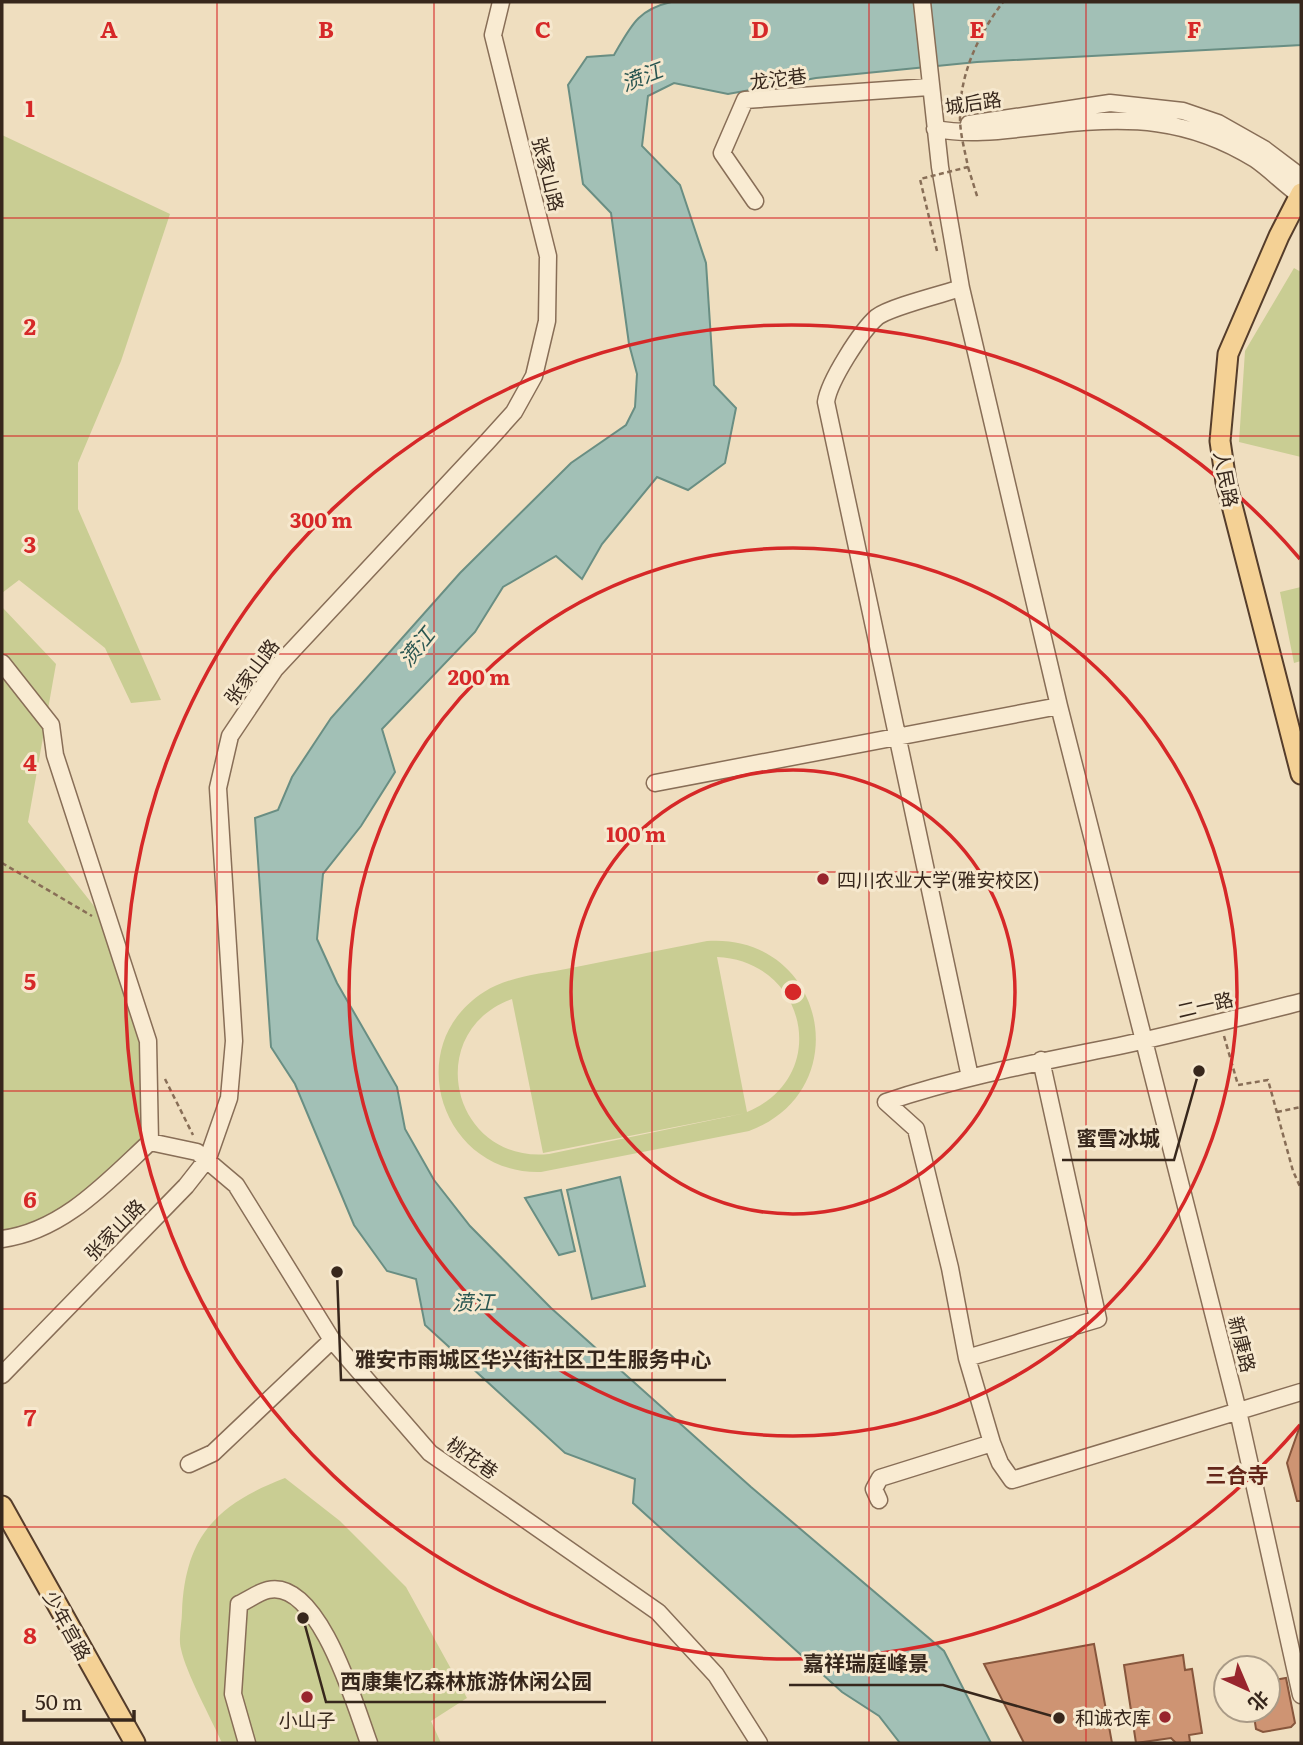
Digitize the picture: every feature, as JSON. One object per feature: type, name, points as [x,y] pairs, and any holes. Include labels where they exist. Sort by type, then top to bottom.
[{"type":"main road","name":"人民路","points":[[1301,190],[1228,354],[1220,441],[1226,482],[1301,774]]},
{"type":"main road","name":"少年宫路","points":[[2,1506],[135,1743]]},
{"type":"street","name":"张家山路","points":[[2,1375],[186,1186],[229,1098],[234,1041],[218,788],[230,736],[275,669],[514,412],[534,376],[547,321],[548,256],[494,35],[501,2]]},
{"type":"street","name":"新康路","points":[[922,2],[929,87],[961,288],[1059,706],[1137,1004],[1238,1411],[1301,1695]]},
{"type":"street","name":"龙沱巷","points":[[755,201],[722,153],[745,100],[929,87]]},
{"type":"street","name":"城后路","points":[[935,129],[968,134],[1110,118],[1171,124],[1210,136],[1256,160],[1301,190]]},
{"type":"street","points":[[961,288],[878,317],[842,364],[828,390],[826,402],[970,1077]]},
{"type":"street","points":[[2,663],[51,725],[55,755],[148,1041],[150,1142],[75,1211],[15,1237],[2,1239]]},
{"type":"street","points":[[656,783],[1059,706]]},
{"type":"street","name":"二一路","points":[[967,1358],[950,1268],[916,1129],[886,1102],[970,1077],[1118,1046],[1301,1002]]},
{"type":"street","points":[[1041,1060],[1098,1319],[967,1358],[992,1443],[1000,1463],[1012,1480],[1301,1392]]},
{"type":"street","points":[[150,1142],[203,1155]]},
{"type":"street","name":"桃花巷","points":[[203,1155],[236,1185],[332,1340],[430,1453],[658,1612],[716,1675],[759,1743]]},
{"type":"street","points":[[189,1464],[213,1453],[332,1340]]},
{"type":"street","points":[[879,1500],[874,1489],[880,1478],[992,1443]]},
{"type":"street","points":[[247,1743],[233,1694],[239,1604],[270,1589],[292,1594],[327,1632],[369,1743]]},
{"type":"path","points":[[978,199],[968,167],[960,118],[971,54],[1003,2]]},
{"type":"path","points":[[937,251],[920,179],[968,167]]},
{"type":"path","points":[[2,863],[112,929]]},
{"type":"path","points":[[1220,1022],[1238,1085],[1268,1080],[1293,1171],[1301,1189]]},
{"type":"path","points":[[166,1083],[203,1155]]},
{"type":"path","points":[[1277,1112],[1301,1107]]},
{"type":"green space","points":[[2,135],[170,214],[121,361],[78,463],[78,509],[161,700],[131,703],[105,648],[19,580],[2,593]]},
{"type":"green space","points":[[1294,268],[1301,272],[1301,457],[1239,442],[1245,351]]},
{"type":"green space","points":[[1301,587],[1301,661],[1294,663],[1280,592]]},
{"type":"green space","points":[[2,607],[56,664],[28,822],[112,929],[148,1041],[150,1142],[75,1211],[2,1239]]},
{"type":"green space","points":[[707,941],[747,945],[779,962],[801,987],[814,1018],[815,1051],[805,1083],[784,1111],[749,1131],[541,1172],[507,1167],[478,1153],[457,1131],[444,1103],[439,1073],[443,1043],[458,1015],[484,992],[504,982],[526,976]],"holes":[[[717,957],[748,963],[772,978],[788,999],[798,1023],[799,1049],[791,1074],[774,1095],[747,1112]],[[512,999],[543,1153],[746,1113],[549,1154],[516,1152],[490,1139],[471,1118],[460,1093],[458,1065],[466,1039],[483,1016]]]},
{"type":"green space","points":[[285,1478],[340,1521],[406,1587],[467,1698],[431,1721],[441,1743],[222,1743],[188,1670],[180,1645],[184,1585],[198,1543],[209,1526],[241,1499]]},
{"type":"water","name":"𣸣江","points":[[671,2],[1301,2],[1301,45],[977,62],[816,78],[728,94],[674,83],[648,96],[642,146],[680,185],[706,263],[714,385],[736,408],[725,463],[688,490],[657,477],[602,544],[582,579],[556,556],[503,587],[475,632],[382,729],[395,772],[361,826],[323,874],[317,939],[337,983],[397,1087],[405,1129],[434,1180],[470,1226],[551,1308],[751,1487],[944,1651],[991,1743],[900,1743],[879,1716],[842,1692],[633,1503],[635,1479],[565,1453],[425,1325],[416,1279],[387,1271],[354,1225],[295,1084],[271,1047],[255,818],[278,810],[292,777],[331,718],[460,573],[571,463],[626,425],[635,407],[637,374],[629,344],[611,213],[583,184],[568,85],[587,57],[614,55],[636,21],[659,5]]},
{"type":"water","points":[[620,1177],[645,1286],[592,1299],[567,1190]]},
{"type":"water","points":[[561,1190],[575,1251],[559,1255],[525,1198]]},
{"type":"building","points":[[1301,1423],[1301,1501],[1297,1501],[1287,1463]]},
{"type":"building","points":[[1094,1644],[1112,1743],[1024,1743],[984,1664]]},
{"type":"building","points":[[1183,1655],[1185,1670],[1192,1669],[1202,1733],[1189,1735],[1190,1742],[1176,1743],[1171,1738],[1136,1743],[1124,1665]]},
{"type":"building","points":[[1286,1678],[1295,1723],[1291,1727],[1263,1732],[1256,1729],[1255,1724],[1282,1724],[1282,1679]]},
{"type":"place","name":"四川农业大学(雅安校区)","points":[[823,879]]},
{"type":"place","name":"蜜雪冰城","points":[[1199,1071]]},
{"type":"place","name":"雅安市雨城区华兴街社区卫生服务中心","points":[[337,1272]]},
{"type":"place","name":"西康集忆森林旅游休闲公园","points":[[303,1618]]},
{"type":"place","name":"小山子","points":[[307,1697]]},
{"type":"place","name":"和诚衣库","points":[[1165,1717]]},
{"type":"place","name":"嘉祥瑞庭峰景","points":[[1059,1718]]},
{"type":"district","name":"三合寺","points":[[1237,1473]]}]
